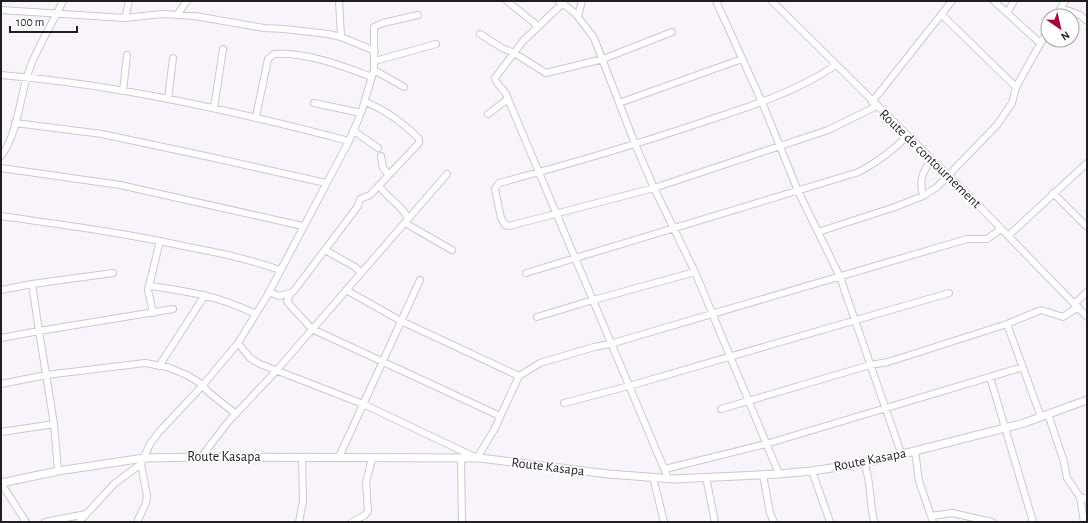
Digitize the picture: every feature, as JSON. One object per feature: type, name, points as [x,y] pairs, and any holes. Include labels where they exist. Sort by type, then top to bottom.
[{"type":"main road","name":"Route Kasapa","points":[[1,483],[58,471],[143,461],[201,457],[339,457],[372,459],[477,458],[608,474],[668,478],[706,478],[779,474],[812,471],[864,463],[900,453],[915,451],[1004,428],[1087,400]]},
{"type":"street","points":[[1,156],[15,123],[32,64],[63,1]]},
{"type":"street","points":[[125,18],[129,1]]},
{"type":"street","points":[[177,15],[187,1]]},
{"type":"street","points":[[339,1],[341,37]]},
{"type":"street","points":[[507,1],[538,26]]},
{"type":"street","points":[[578,16],[582,1]]},
{"type":"street","points":[[716,1],[762,102],[798,191],[840,277],[900,453]]},
{"type":"street","name":"Route de contournement","points":[[772,1],[1008,236],[1087,317]]},
{"type":"street","points":[[836,65],[799,87],[762,102],[635,144],[499,183],[497,185],[496,198],[501,218],[505,225],[509,226],[654,188],[828,130],[874,104],[952,1]]},
{"type":"street","points":[[818,232],[895,207],[923,196],[937,187],[997,125],[1012,103],[1016,87],[1040,43],[994,1]]},
{"type":"street","points":[[1007,13],[1014,1]]},
{"type":"street","points":[[1061,8],[1065,1]]},
{"type":"street","points":[[668,478],[610,344],[507,94],[496,82],[495,78],[514,53],[562,2],[578,16],[594,38],[635,144],[654,188],[695,272],[779,474]]},
{"type":"street","points":[[1,10],[125,18],[162,14],[177,15],[264,28],[312,31],[341,37],[375,51]]},
{"type":"street","points":[[79,522],[114,484],[143,461],[150,444],[158,433],[203,386],[238,343],[269,292],[354,131],[365,102],[373,73],[375,61],[376,25],[418,15]]},
{"type":"street","points":[[942,15],[1016,87]]},
{"type":"street","points":[[480,34],[546,73],[603,59],[672,32]]},
{"type":"street","points":[[375,61],[436,44]]},
{"type":"street","points":[[214,108],[223,49]]},
{"type":"street","points":[[256,117],[268,59],[274,54],[298,56],[373,73],[404,87]]},
{"type":"street","points":[[123,91],[127,55]]},
{"type":"street","points":[[168,99],[173,58]]},
{"type":"street","points":[[619,103],[742,58]]},
{"type":"street","points":[[1,75],[123,91],[168,99],[256,117],[349,141]]},
{"type":"street","points":[[488,114],[508,99]]},
{"type":"street","points":[[365,102],[382,110],[418,139],[419,143],[369,195],[360,199],[358,206],[287,300],[312,329],[500,416]]},
{"type":"street","points":[[314,103],[361,114]]},
{"type":"street","points":[[15,123],[102,134],[326,184]]},
{"type":"street","points":[[354,131],[378,148]]},
{"type":"street","points":[[526,273],[859,172],[873,164],[897,146],[907,136]]},
{"type":"street","points":[[381,156],[383,168],[389,175]]},
{"type":"street","points":[[923,196],[920,179],[922,173],[932,160]]},
{"type":"street","points":[[1008,236],[1087,163]]},
{"type":"street","points":[[1,168],[120,185],[303,226]]},
{"type":"street","points":[[201,457],[212,441],[277,370],[447,174]]},
{"type":"street","points":[[379,185],[386,195],[403,209],[406,221],[452,250]]},
{"type":"street","points":[[1053,193],[1087,227]]},
{"type":"street","points":[[1,216],[112,231],[247,259],[280,270]]},
{"type":"street","points":[[238,343],[255,362],[363,404],[477,458],[500,416],[519,376],[540,363],[594,347],[610,344],[967,239],[988,239],[1001,229]]},
{"type":"street","points":[[153,312],[148,290],[160,241]]},
{"type":"street","points":[[325,250],[355,267],[361,273]]},
{"type":"street","points":[[537,317],[695,272]]},
{"type":"street","points":[[1,290],[32,284],[113,273]]},
{"type":"street","points":[[339,457],[420,280]]},
{"type":"street","points":[[32,284],[54,424],[58,471]]},
{"type":"street","points":[[150,286],[204,295],[234,304],[256,314]]},
{"type":"street","points":[[346,290],[401,321],[519,376]]},
{"type":"street","points":[[269,292],[277,296],[291,293]]},
{"type":"street","points":[[721,409],[870,365],[888,362],[1007,324],[1041,310],[1060,317],[1076,306],[1087,292]]},
{"type":"street","points":[[564,404],[949,293]]},
{"type":"street","points":[[159,366],[204,295]]},
{"type":"street","points":[[1,338],[172,310]]},
{"type":"street","points":[[1007,324],[1023,367],[1059,445],[1067,478],[1080,496],[1084,522]]},
{"type":"street","points":[[1,384],[46,375],[135,363],[145,363],[187,375],[203,386],[207,391],[236,414]]},
{"type":"street","points":[[665,469],[766,444],[1023,367]]},
{"type":"street","points":[[990,377],[1033,522]]},
{"type":"street","points":[[1,432],[54,424]]},
{"type":"street","points":[[915,451],[919,480],[932,519],[952,513],[966,514],[992,522]]},
{"type":"street","points":[[300,522],[303,501],[302,458]]},
{"type":"street","points":[[461,458],[462,522]]},
{"type":"street","points":[[352,522],[365,515],[368,511],[366,482],[372,459]]},
{"type":"street","points":[[136,522],[144,508],[148,496],[143,461]]},
{"type":"street","points":[[864,463],[870,481],[871,505],[874,522]]},
{"type":"street","points":[[812,471],[825,504],[830,522]]},
{"type":"street","points":[[763,475],[770,512],[774,522]]},
{"type":"street","points":[[653,477],[664,522]]},
{"type":"street","points":[[706,478],[715,522]]},
{"type":"street","points":[[1,483],[26,522]]},
{"type":"street","points":[[1080,496],[1087,499]]},
{"type":"street","points":[[45,522],[60,521],[86,514]]}]
